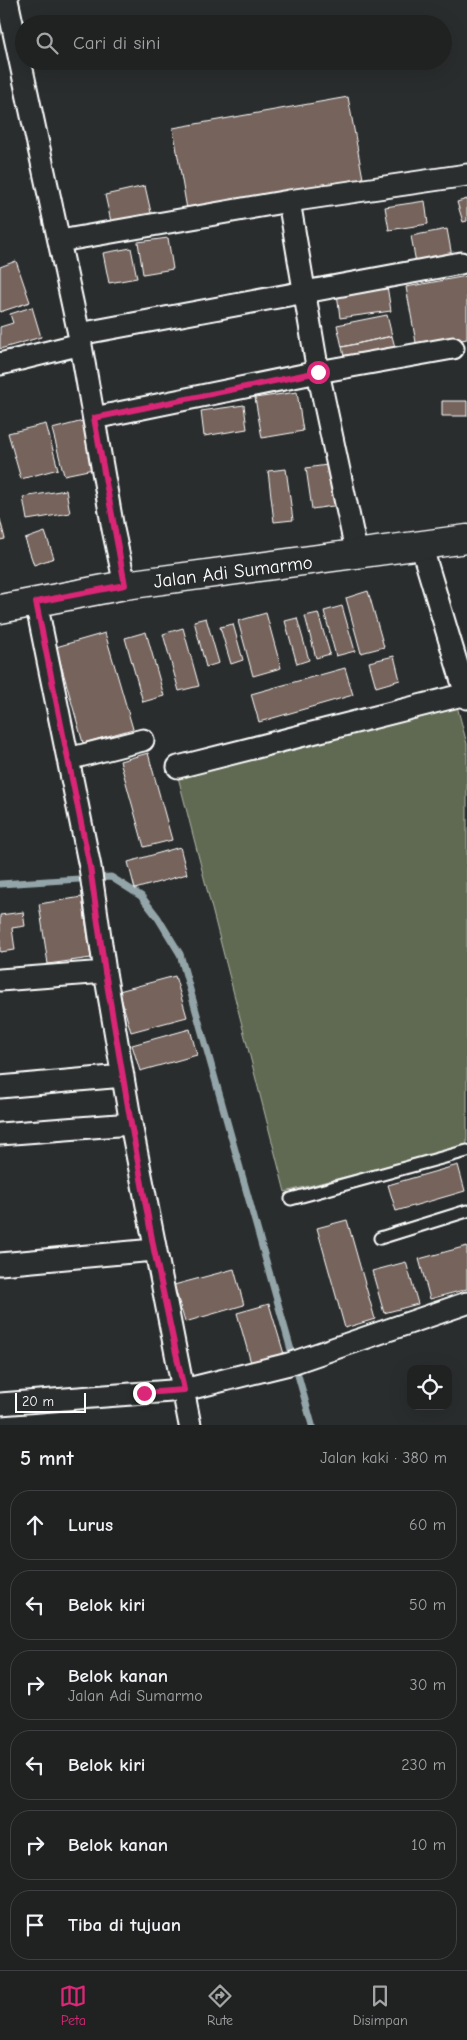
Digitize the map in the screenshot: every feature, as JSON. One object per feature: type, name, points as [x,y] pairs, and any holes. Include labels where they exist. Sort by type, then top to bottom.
[{"type":"main road","name":"Jalan Adi Sumarmo","points":[[0,609],[125,585],[467,539]]},
{"type":"street","points":[[7,0],[8,55],[60,241],[125,585]]},
{"type":"street","points":[[60,241],[290,201],[467,175]]},
{"type":"street","points":[[290,201],[318,372],[357,555]]},
{"type":"street","points":[[0,364],[80,339],[306,291],[461,263]]},
{"type":"street","points":[[94,418],[318,372],[453,348]]},
{"type":"street","points":[[178,767],[467,696],[421,545]]},
{"type":"street","points":[[36,602],[91,876],[131,1124],[154,1250],[190,1425]]},
{"type":"street","points":[[68,759],[143,740]]},
{"type":"street","points":[[0,980],[105,972]]},
{"type":"street","points":[[0,1087],[123,1076]]},
{"type":"street","points":[[0,1134],[131,1124]]},
{"type":"street","points":[[0,1264],[154,1250]]},
{"type":"street","points":[[0,1404],[184,1390],[289,1364],[467,1303]]},
{"type":"lane","points":[[291,1200],[467,1151]]},
{"type":"lane","points":[[380,1238],[467,1211]]},
{"type":"green space","points":[[456,702],[467,744],[467,1146],[285,1192],[177,773]]},
{"type":"building","points":[[348,97],[364,184],[188,215],[173,128]]},
{"type":"building","points":[[145,186],[152,217],[112,226],[105,195]]},
{"type":"building","points":[[467,199],[467,221],[463,222],[457,202]]},
{"type":"building","points":[[425,201],[428,224],[389,230],[385,207]]},
{"type":"building","points":[[447,229],[453,262],[417,268],[411,236]]},
{"type":"building","points":[[168,238],[173,269],[143,274],[138,242]]},
{"type":"building","points":[[131,248],[137,278],[109,283],[103,253]]},
{"type":"building","points":[[16,261],[30,302],[0,312],[0,267]]},
{"type":"building","points":[[467,276],[467,339],[417,348],[406,287]]},
{"type":"building","points":[[387,286],[391,311],[340,318],[337,293]]},
{"type":"building","points":[[32,307],[41,337],[0,349],[0,327],[13,323],[10,314]]},
{"type":"building","points":[[387,315],[392,336],[342,347],[337,325]]},
{"type":"building","points":[[392,336],[397,355],[346,366],[342,347]]},
{"type":"building","points":[[297,392],[303,431],[262,438],[255,398]]},
{"type":"building","points":[[442,401],[467,401],[467,416],[442,416]]},
{"type":"building","points":[[244,405],[247,429],[204,436],[201,411]]},
{"type":"building","points":[[87,420],[98,468],[64,475],[52,429]]},
{"type":"building","points":[[46,424],[58,469],[21,479],[8,433]]},
{"type":"building","points":[[334,464],[340,505],[312,509],[306,468]]},
{"type":"building","points":[[286,469],[293,520],[274,522],[268,471]]},
{"type":"building","points":[[66,490],[70,513],[27,520],[23,497]]},
{"type":"building","points":[[0,519],[5,539],[0,540]]},
{"type":"building","points":[[45,532],[54,558],[34,565],[25,539]]},
{"type":"building","points":[[368,591],[384,647],[361,653],[346,598]]},
{"type":"building","points":[[342,606],[355,651],[336,656],[324,611]]},
{"type":"building","points":[[266,613],[281,668],[253,676],[238,621]]},
{"type":"building","points":[[318,613],[330,654],[316,658],[305,616]]},
{"type":"building","points":[[206,618],[219,663],[206,667],[194,621]]},
{"type":"building","points":[[297,618],[309,660],[297,664],[285,621]]},
{"type":"building","points":[[233,624],[243,660],[231,664],[220,627]]},
{"type":"building","points":[[183,628],[199,686],[179,691],[163,634]]},
{"type":"building","points":[[146,632],[164,696],[143,702],[125,638]]},
{"type":"building","points":[[105,633],[133,729],[83,743],[56,647]]},
{"type":"building","points":[[394,656],[400,680],[376,687],[369,662]]},
{"type":"building","points":[[345,668],[353,695],[259,722],[251,694]]},
{"type":"building","points":[[148,753],[172,840],[144,847],[120,761]]},
{"type":"building","points":[[180,847],[187,874],[135,889],[128,862]]},
{"type":"building","points":[[82,897],[91,958],[48,964],[39,904]]},
{"type":"building","points":[[23,912],[25,926],[12,928],[15,950],[0,952],[0,915]]},
{"type":"building","points":[[175,976],[187,1017],[131,1032],[119,991]]},
{"type":"building","points":[[190,1029],[197,1055],[140,1071],[132,1045]]},
{"type":"building","points":[[458,1165],[465,1191],[396,1211],[388,1185]]},
{"type":"building","points":[[347,1220],[375,1319],[345,1328],[317,1228]]},
{"type":"building","points":[[467,1246],[467,1289],[430,1299],[419,1259]]},
{"type":"building","points":[[406,1262],[418,1304],[384,1313],[372,1271]]},
{"type":"building","points":[[234,1269],[244,1305],[185,1322],[174,1285]]},
{"type":"building","points":[[269,1304],[284,1354],[251,1363],[237,1313]]},
{"type":"waterway","points":[[0,884],[111,877],[141,896],[158,918],[180,954],[312,1425]]},
{"type":"route","points":[[144,1393],[184,1390],[154,1250],[131,1124],[105,972],[90,867],[36,602],[125,585],[113,529],[108,490],[94,418],[318,372]]}]
